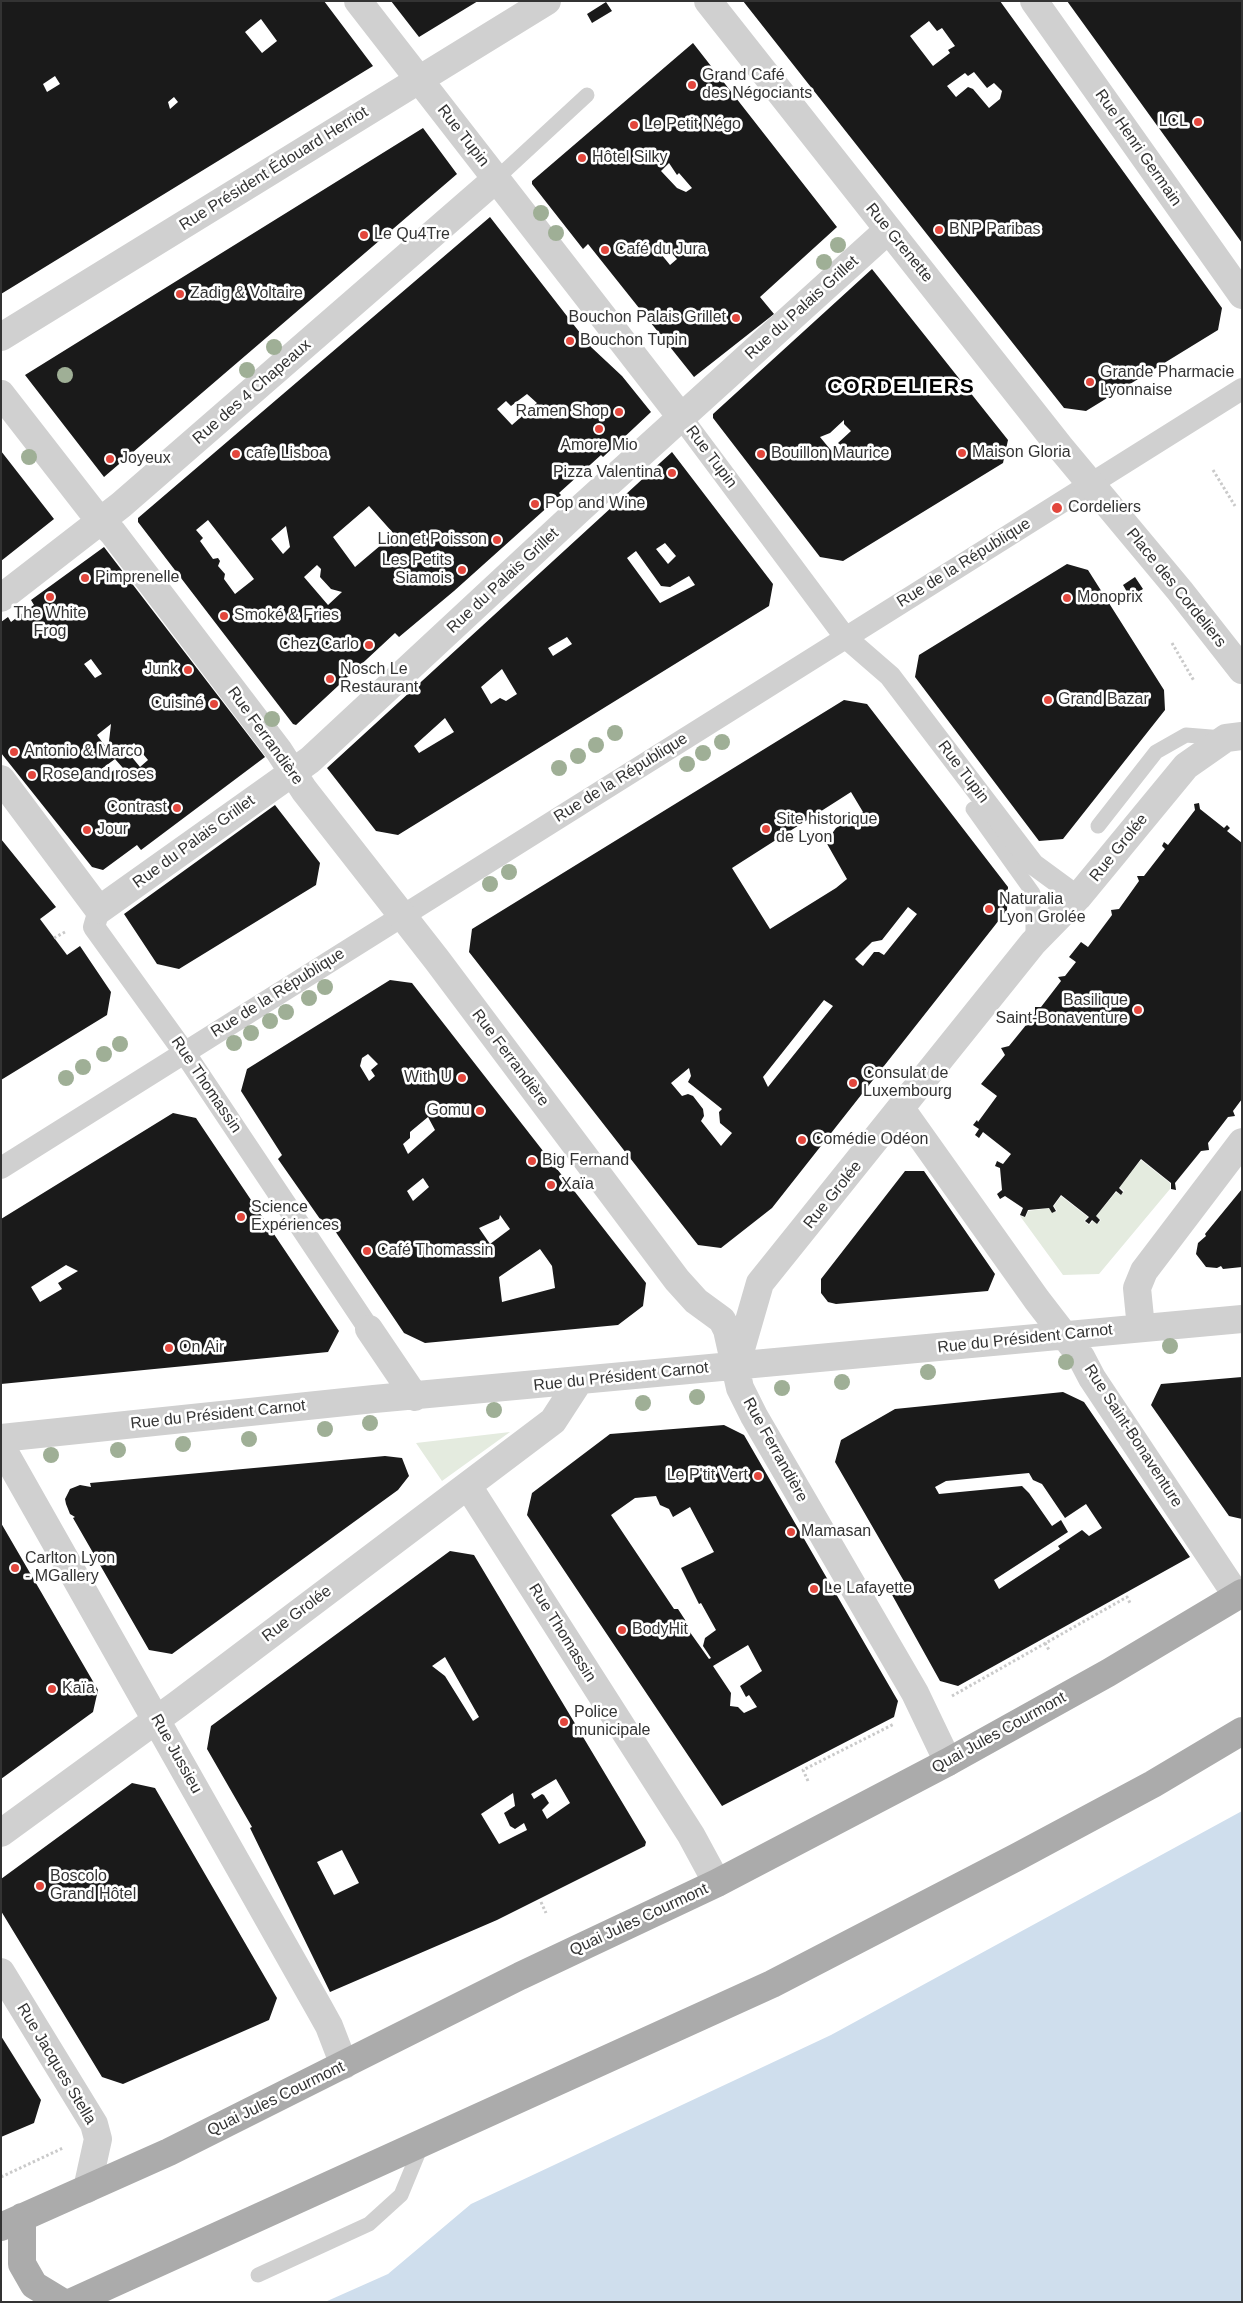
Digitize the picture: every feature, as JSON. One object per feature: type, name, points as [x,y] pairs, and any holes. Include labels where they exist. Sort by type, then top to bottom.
[{"type":"main road","name":"Quai Jules Courmont","points":[[62,2302],[34,2285],[22,2264],[12,2222],[169,2152],[520,1976],[717,1883],[948,1762],[1108,1673],[1240,1595]]},
{"type":"main road","points":[[72,2302],[772,1984],[1153,1784],[1242,1730]]},
{"type":"street","name":"Rue Tupin","points":[[358,1],[681,417],[845,638],[890,676],[1033,864],[1078,898]]},
{"type":"street","name":"Rue Président Édouard Herriot","points":[[1,337],[546,1]]},
{"type":"street","name":"Rue Grenette","points":[[708,1],[1091,484]]},
{"type":"street","name":"Rue Henri Germain","points":[[1034,1],[1242,295]]},
{"type":"street","name":"Rue des 4 Chapeaux","points":[[1,598],[102,521],[496,179]]},
{"type":"street","name":"Rue du Palais Grillet","points":[[99,910],[310,760],[681,417],[888,230]]},
{"type":"street","name":"Rue de la République","points":[[1,1168],[1242,389]]},
{"type":"street","name":"Rue Ferrandière","points":[[1,394],[113,533],[293,772],[304,790],[403,916],[677,1280],[696,1301],[722,1320],[727,1330],[740,1388],[754,1416],[914,1693],[948,1762]]},
{"type":"street","name":"Place des Cordeliers","points":[[1091,484],[1180,591],[1242,670]]},
{"type":"street","name":"Rue Grolée","points":[[736,1366],[760,1283],[902,1110],[1033,943],[1078,898],[1186,766],[1237,732]]},
{"type":"street","points":[[1,779],[99,910]]},
{"type":"street","name":"Rue Thomassin","points":[[99,910],[94,927],[184,1052],[415,1397]]},
{"type":"street","name":"Rue Saint-Bonaventure","points":[[902,1110],[924,1143],[1081,1357],[1092,1378],[1240,1595]]},
{"type":"street","points":[[1140,1328],[1137,1288],[1144,1271],[1242,1142]]},
{"type":"street","name":"Rue du Président Carnot","points":[[1,1438],[579,1381],[1242,1319]]},
{"type":"street","name":"Rue Grolée","points":[[1,1833],[553,1421],[579,1381]]},
{"type":"street","name":"Rue Jussieu","points":[[1,1446],[329,2026],[344,2065]]},
{"type":"street","name":"Rue Thomassin","points":[[468,1486],[691,1836],[717,1883]]},
{"type":"street","name":"Rue Jacques Stella","points":[[1,1972],[94,2124],[98,2139],[87,2189]]},
{"type":"lane","points":[[496,179],[587,95]]},
{"type":"lane","points":[[1098,826],[1156,752],[1186,735],[1237,732]]},
{"type":"lane","points":[[973,809],[1033,893],[1033,943]]},
{"type":"lane","points":[[258,2276],[369,2224],[401,2195],[423,2143]]},
{"type":"path","points":[[1213,470],[1236,506]]},
{"type":"path","points":[[1172,644],[1194,680]]},
{"type":"path","points":[[960,1691],[1127,1597],[1131,1605]]},
{"type":"path","points":[[1046,1643],[1049,1650]]},
{"type":"path","points":[[808,1781],[803,1770],[897,1722]]},
{"type":"path","points":[[541,1902],[546,1913]]},
{"type":"path","points":[[1,2177],[83,2138],[94,2124]]},
{"type":"shaded area","points":[[1141,1160],[1170,1183],[1170,1189],[1099,1274],[1063,1275],[1020,1216],[1026,1217],[1028,1211],[1049,1208],[1052,1213],[1057,1211],[1054,1206],[1061,1196],[1088,1217],[1084,1221],[1089,1225],[1093,1221],[1097,1224],[1101,1220],[1096,1216],[1116,1192],[1121,1195],[1124,1191],[1119,1187]]},
{"type":"shaded area","points":[[510,1432],[442,1481],[416,1443]]},
{"type":"water","points":[[1242,1811],[1242,2302],[325,2302],[388,2274],[471,2204],[831,2035]]},
{"type":"building","points":[[1,1],[324,1],[373,66],[1,294]],"holes":[[[261,19],[277,41],[262,53],[245,32]],[[55,76],[60,84],[47,92],[43,84]],[[174,97],[178,102],[170,109],[168,102]]]},
{"type":"building","points":[[391,1],[478,1],[419,37]]},
{"type":"building","points":[[743,1],[1000,1],[1222,308],[1218,330],[1086,411],[1064,408]],"holes":[[[929,21],[937,31],[942,28],[955,46],[948,50],[950,53],[933,66],[910,36]],[[974,72],[987,88],[994,83],[1002,91],[1000,99],[989,108],[973,89],[968,87],[956,97],[947,86],[965,73],[968,76]]]},
{"type":"building","name":"LCL","points":[[1067,1],[1242,1],[1242,243]]},
{"type":"building","points":[[606,2],[612,11],[592,23],[587,14]]},
{"type":"building","points":[[693,43],[837,227],[760,297],[774,314],[694,377],[588,244],[583,249],[532,184],[532,181]],"holes":[[[669,163],[677,175],[679,173],[692,188],[686,192],[677,188],[661,171]],[[668,248],[677,259],[670,265],[661,254]]]},
{"type":"building","points":[[423,128],[457,174],[104,477],[25,375]]},
{"type":"building","points":[[490,217],[591,347],[622,376],[651,412],[603,457],[601,455],[559,493],[561,495],[454,591],[399,637],[395,633],[296,725],[293,724],[138,522],[138,518]],"holes":[[[527,394],[537,403],[512,425],[497,409],[506,401],[511,406]],[[369,506],[394,534],[355,567],[333,537]],[[208,520],[254,579],[235,594],[224,579],[225,574],[218,566],[220,561],[218,558],[213,559],[200,541],[203,538],[196,530]],[[286,526],[290,547],[283,554],[271,539]],[[317,565],[321,569],[320,577],[331,589],[342,592],[328,605],[304,577]]]},
{"type":"building","points":[[872,269],[1008,440],[1003,463],[843,561],[820,557],[713,418],[713,414]],"holes":[[[844,420],[844,424],[851,431],[838,443],[842,446],[834,454],[820,437],[830,433]]]},
{"type":"building","points":[[1,451],[54,519],[1,561]]},
{"type":"building","points":[[672,452],[773,584],[769,606],[398,835],[376,831],[327,768]],"holes":[[[665,543],[676,556],[668,564],[656,549]],[[636,551],[661,586],[670,587],[689,576],[695,585],[660,603],[627,558]],[[567,637],[572,644],[553,656],[548,648]],[[502,669],[517,694],[506,701],[500,698],[491,704],[481,687]],[[445,718],[454,732],[419,753],[414,746]]]},
{"type":"building","points":[[104,547],[265,757],[141,850],[137,845],[103,870],[92,867],[1,753],[1,622],[8,617],[11,622],[34,605],[31,600]],"holes":[[[91,659],[102,674],[95,678],[84,664]],[[111,724],[108,750],[97,735]],[[134,743],[148,760],[140,767],[126,750]],[[115,759],[130,776],[124,780],[114,770],[102,780],[96,773]]]},
{"type":"building","name":"Grand Bazar","points":[[1067,564],[1088,570],[1164,690],[1165,710],[1063,839],[1039,841],[915,677],[919,655]]},
{"type":"building","points":[[1135,577],[1143,589],[1130,597],[1123,585]]},
{"type":"building","points":[[844,700],[867,704],[1008,887],[1007,910],[772,1208],[721,1248],[698,1245],[469,952],[472,929]],"holes":[[[851,792],[863,812],[836,828],[826,842],[847,879],[836,888],[770,929],[732,868]],[[908,907],[917,914],[884,955],[874,952],[863,966],[855,959],[872,942],[882,940]],[[824,1000],[833,1006],[768,1087],[763,1077]],[[689,1068],[691,1076],[688,1082],[722,1109],[719,1112],[720,1123],[732,1133],[721,1146],[701,1121],[704,1116],[703,1109],[693,1096],[688,1094],[682,1096],[671,1083]]]},
{"type":"building","name":"Basilique Saint-Bonaventure","points":[[1199,803],[1200,809],[1224,828],[1227,825],[1230,828],[1227,831],[1242,843],[1242,1099],[1233,1111],[1235,1116],[1228,1117],[1208,1143],[1209,1150],[1201,1151],[1175,1183],[1176,1190],[1171,1189],[1171,1183],[1141,1159],[1119,1188],[1123,1192],[1121,1195],[1116,1191],[1096,1216],[1100,1220],[1097,1224],[1092,1220],[1089,1224],[1085,1221],[1089,1217],[1061,1195],[1053,1206],[1056,1211],[1052,1213],[1049,1208],[1028,1210],[1025,1217],[1020,1215],[1023,1208],[1005,1196],[1000,1199],[997,1194],[1002,1190],[1000,1168],[995,1166],[997,1161],[1003,1164],[1011,1154],[983,1132],[979,1138],[975,1135],[979,1129],[973,1125],[977,1120],[978,1122],[997,1096],[981,1084],[1005,1055],[1001,1048],[1009,1046],[1035,1014],[1035,1007],[1041,1007],[1061,981],[1058,977],[1065,976],[1076,962],[1069,957],[1081,942],[1088,947],[1112,915],[1111,910],[1119,909],[1139,881],[1137,876],[1144,876],[1165,849],[1162,846],[1164,842],[1168,845],[1195,810],[1194,804]]},
{"type":"building","points":[[275,805],[320,863],[316,885],[179,969],[157,964],[124,914]]},
{"type":"building","points":[[1,839],[56,907],[40,919],[67,955],[80,946],[111,992],[107,1015],[1,1080]]},
{"type":"building","points":[[390,980],[412,983],[646,1283],[643,1306],[618,1325],[425,1343],[404,1333],[331,1225],[327,1229],[278,1159],[282,1155],[241,1091],[247,1069]],"holes":[[[368,1054],[378,1064],[371,1070],[375,1076],[369,1081],[360,1066],[362,1058]],[[428,1117],[435,1130],[408,1154],[403,1144],[410,1138],[410,1132]],[[423,1178],[429,1187],[413,1201],[407,1191]],[[500,1215],[510,1229],[490,1244],[479,1228],[499,1219]],[[540,1249],[552,1266],[555,1288],[502,1302],[499,1277]]]},
{"type":"building","points":[[173,1113],[196,1118],[339,1331],[328,1352],[1,1384],[1,1219]],"holes":[[[66,1265],[78,1271],[58,1283],[62,1289],[40,1302],[31,1287]]]},
{"type":"building","points":[[905,1171],[924,1171],[995,1274],[988,1291],[836,1304],[828,1302],[821,1293],[821,1279]]},
{"type":"building","points":[[1242,1189],[1242,1267],[1223,1269],[1221,1266],[1217,1268],[1206,1267],[1196,1254],[1198,1243],[1206,1236],[1205,1234]]},
{"type":"building","points":[[1242,1377],[1242,1519],[1229,1516],[1151,1405],[1161,1384]]},
{"type":"building","points":[[1063,1392],[1084,1402],[1190,1557],[958,1686],[940,1681],[891,1593],[905,1583],[835,1462],[841,1440],[895,1409]],"holes":[[[1029,1473],[1033,1480],[1042,1484],[1065,1518],[1086,1504],[1102,1528],[1089,1536],[1082,1530],[1058,1546],[1060,1549],[999,1589],[994,1580],[1068,1532],[1061,1520],[1052,1526],[1022,1486],[939,1494],[935,1487],[946,1481]]]},
{"type":"building","points":[[724,1425],[744,1435],[898,1701],[894,1717],[722,1806],[527,1515],[532,1493],[610,1434]],"holes":[[[656,1496],[660,1505],[669,1509],[673,1517],[690,1507],[714,1552],[681,1568],[699,1604],[701,1603],[716,1630],[705,1638],[703,1646],[711,1658],[709,1659],[687,1628],[689,1626],[678,1609],[674,1609],[611,1515],[635,1498]],[[748,1645],[762,1671],[740,1686],[746,1697],[749,1695],[757,1707],[744,1713],[738,1707],[730,1706],[731,1693],[713,1666]]]},
{"type":"building","points":[[385,1456],[402,1458],[409,1476],[398,1490],[172,1654],[149,1650],[73,1518],[75,1517],[70,1514],[65,1499],[70,1489],[80,1485],[91,1487],[90,1483]]},
{"type":"building","points":[[1,1523],[98,1690],[93,1712],[1,1779]]},
{"type":"building","points":[[450,1551],[474,1555],[646,1842],[645,1846],[497,1920],[330,1992],[250,1828],[252,1827],[207,1749],[211,1726]],"holes":[[[445,1657],[479,1717],[473,1721],[445,1676],[432,1666]],[[556,1779],[570,1803],[547,1819],[542,1810],[549,1803],[544,1795],[542,1794],[534,1799],[531,1794]],[[513,1793],[515,1806],[504,1813],[510,1826],[515,1829],[524,1823],[527,1830],[499,1844],[481,1814]],[[342,1850],[359,1883],[334,1895],[317,1862]]]},
{"type":"building","points":[[132,1783],[155,1788],[277,1998],[269,2020],[123,2084],[102,2077],[1,1911],[1,1879]]},
{"type":"building","points":[[1,2036],[41,2100],[34,2123],[1,2137]]},
{"type":"place","name":"Grand Café des Négociants","points":[[692,85]]},
{"type":"place","name":"LCL","points":[[1198,122]]},
{"type":"place","name":"Le Petit Négo","points":[[634,125]]},
{"type":"place","name":"Hôtel Silky","points":[[582,158]]},
{"type":"place","name":"BNP Paribas","points":[[939,230]]},
{"type":"place","name":"Le Qu4Tre","points":[[364,235]]},
{"type":"place","name":"Café du Jura","points":[[605,250]]},
{"type":"place","name":"Zadig & Voltaire","points":[[180,294]]},
{"type":"place","name":"Bouchon Palais Grillet","points":[[736,318]]},
{"type":"place","name":"Bouchon Tupin","points":[[570,341]]},
{"type":"place","name":"Grande Pharmacie Lyonnaise","points":[[1090,382]]},
{"type":"place","name":"Ramen Shop","points":[[619,412]]},
{"type":"place","name":"Amore Mio","points":[[599,429]]},
{"type":"place","name":"Maison Gloria","points":[[962,453]]},
{"type":"place","name":"cafe Lisboa","points":[[236,454]]},
{"type":"place","name":"Bouillon Maurice","points":[[761,454]]},
{"type":"place","name":"Joyeux","points":[[110,459]]},
{"type":"place","name":"Pizza Valentina","points":[[672,473]]},
{"type":"place","name":"Pop and Wine","points":[[535,504]]},
{"type":"place","name":"Cordeliers","points":[[1057,508]]},
{"type":"place","name":"Lion et Poisson","points":[[497,540]]},
{"type":"place","name":"Les Petits Siamois","points":[[462,570]]},
{"type":"place","name":"Pimprenelle","points":[[85,578]]},
{"type":"place","name":"The White Frog","points":[[50,597]]},
{"type":"place","name":"Monoprix","points":[[1067,598]]},
{"type":"place","name":"Smoké & Fries","points":[[224,616]]},
{"type":"place","name":"Chez Carlo","points":[[369,645]]},
{"type":"place","name":"Junk","points":[[188,670]]},
{"type":"place","name":"Nosch Le Restaurant","points":[[330,679]]},
{"type":"place","name":"Grand Bazar","points":[[1048,700]]},
{"type":"place","name":"Cuisiné","points":[[214,704]]},
{"type":"place","name":"Antonio & Marco","points":[[14,752]]},
{"type":"place","name":"Rose and roses","points":[[32,775]]},
{"type":"place","name":"Contrast","points":[[177,808]]},
{"type":"place","name":"Site historique de Lyon","points":[[766,829]]},
{"type":"place","name":"Jour","points":[[87,830]]},
{"type":"place","name":"Naturalia Lyon Grolée","points":[[989,909]]},
{"type":"place","name":"Basilique Saint-Bonaventure","points":[[1138,1010]]},
{"type":"place","name":"With U","points":[[462,1078]]},
{"type":"place","name":"Consulat de Luxembourg","points":[[853,1083]]},
{"type":"place","name":"Gomu","points":[[480,1111]]},
{"type":"place","name":"Comédie Odéon","points":[[802,1140]]},
{"type":"place","name":"Big Fernand","points":[[532,1161]]},
{"type":"place","name":"Xaïa","points":[[551,1185]]},
{"type":"place","name":"Science Expériences","points":[[241,1217]]},
{"type":"place","name":"Café Thomassin","points":[[367,1251]]},
{"type":"place","name":"On Air","points":[[169,1348]]},
{"type":"place","name":"Le P'tit Vert","points":[[758,1476]]},
{"type":"place","name":"Mamasan","points":[[791,1532]]},
{"type":"place","name":"Carlton Lyon - MGallery","points":[[15,1568]]},
{"type":"place","name":"Le Lafayette","points":[[814,1589]]},
{"type":"place","name":"BodyHit","points":[[622,1630]]},
{"type":"place","name":"Kaïa","points":[[52,1689]]},
{"type":"place","name":"Police municipale","points":[[564,1722]]},
{"type":"place","name":"Boscolo Grand Hôtel","points":[[40,1886]]},
{"type":"district","name":"CORDELIERS","points":[[901,387]]}]
